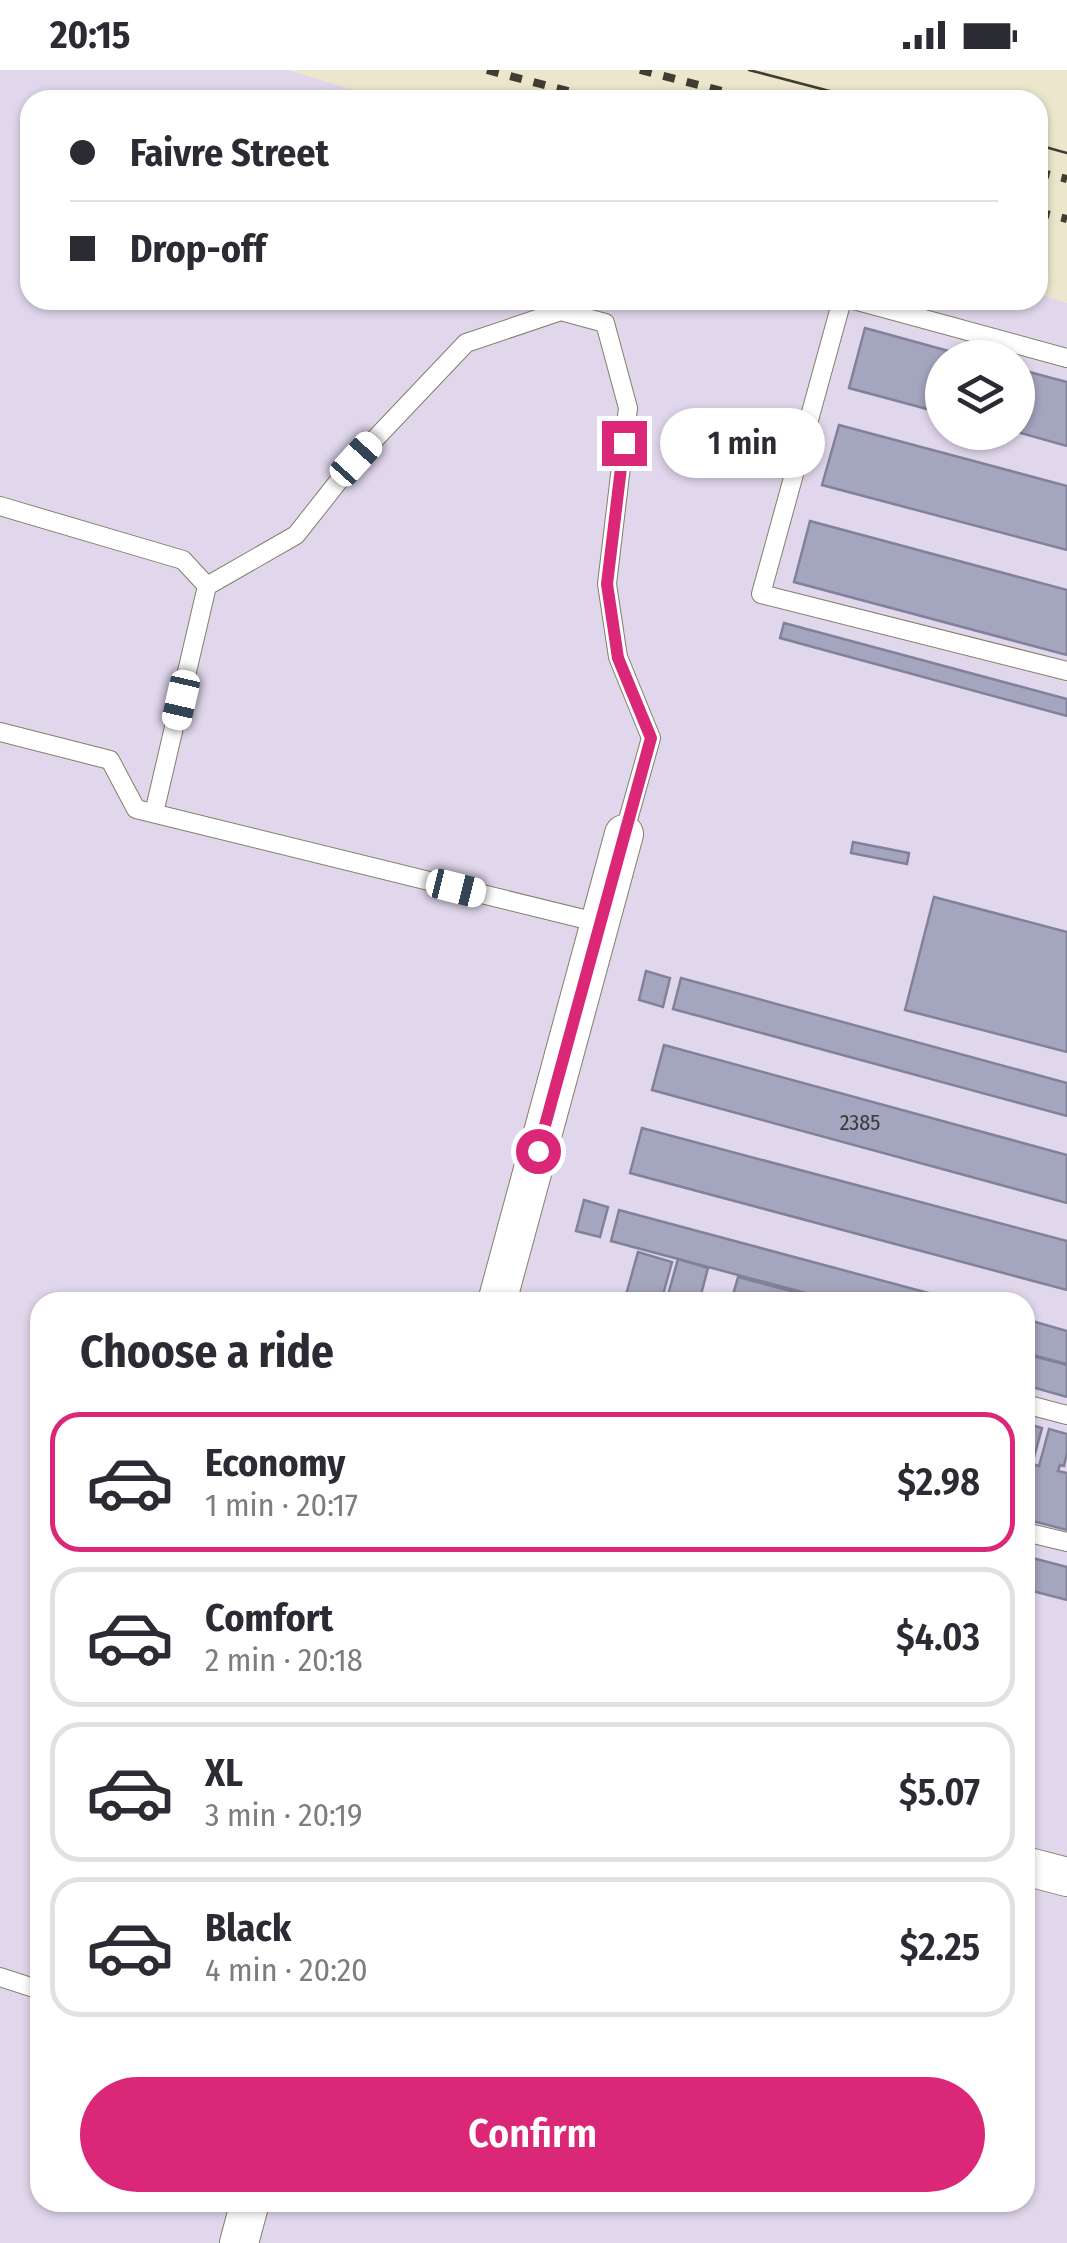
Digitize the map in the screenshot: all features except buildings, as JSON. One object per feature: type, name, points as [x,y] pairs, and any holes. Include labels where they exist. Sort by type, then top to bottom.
[{"type":"street","points":[[500,1292],[624,834]]},
{"type":"street","points":[[1035,1869],[1067,1877]]},
{"type":"street","points":[[238,2243],[247,2212]]},
{"type":"lane","points":[[839,310],[761,594],[1067,671]]},
{"type":"lane","points":[[891,310],[1067,358]]},
{"type":"lane","points":[[154,813],[207,586],[296,536],[356,459],[466,343],[561,311],[605,323],[628,408],[607,584],[618,658],[651,738],[624,834]]},
{"type":"lane","points":[[0,506],[183,560],[207,586]]},
{"type":"lane","points":[[0,732],[110,760],[136,809],[600,923]]},
{"type":"lane","points":[[1035,1407],[1067,1415]]},
{"type":"lane","points":[[1035,1534],[1067,1542]]},
{"type":"lane","points":[[0,1977],[30,1987]]},
{"type":"shaded area","points":[[0,70],[287,70],[354,90],[20,90],[20,310],[1048,310],[1048,297],[1067,303],[1067,2243],[0,2243]]},
{"type":"tram line","points":[[749,70],[826,90]]},
{"type":"tram line","points":[[1048,148],[1067,153]]},
{"type":"railway","points":[[487,70],[564,90]]},
{"type":"railway","points":[[640,70],[718,90]]},
{"type":"railway","points":[[1048,174],[1067,179]]},
{"type":"railway","points":[[1048,214],[1067,219]]},
{"type":"route","points":[[538,1151],[651,738],[618,658],[607,584],[624,443]]}]
